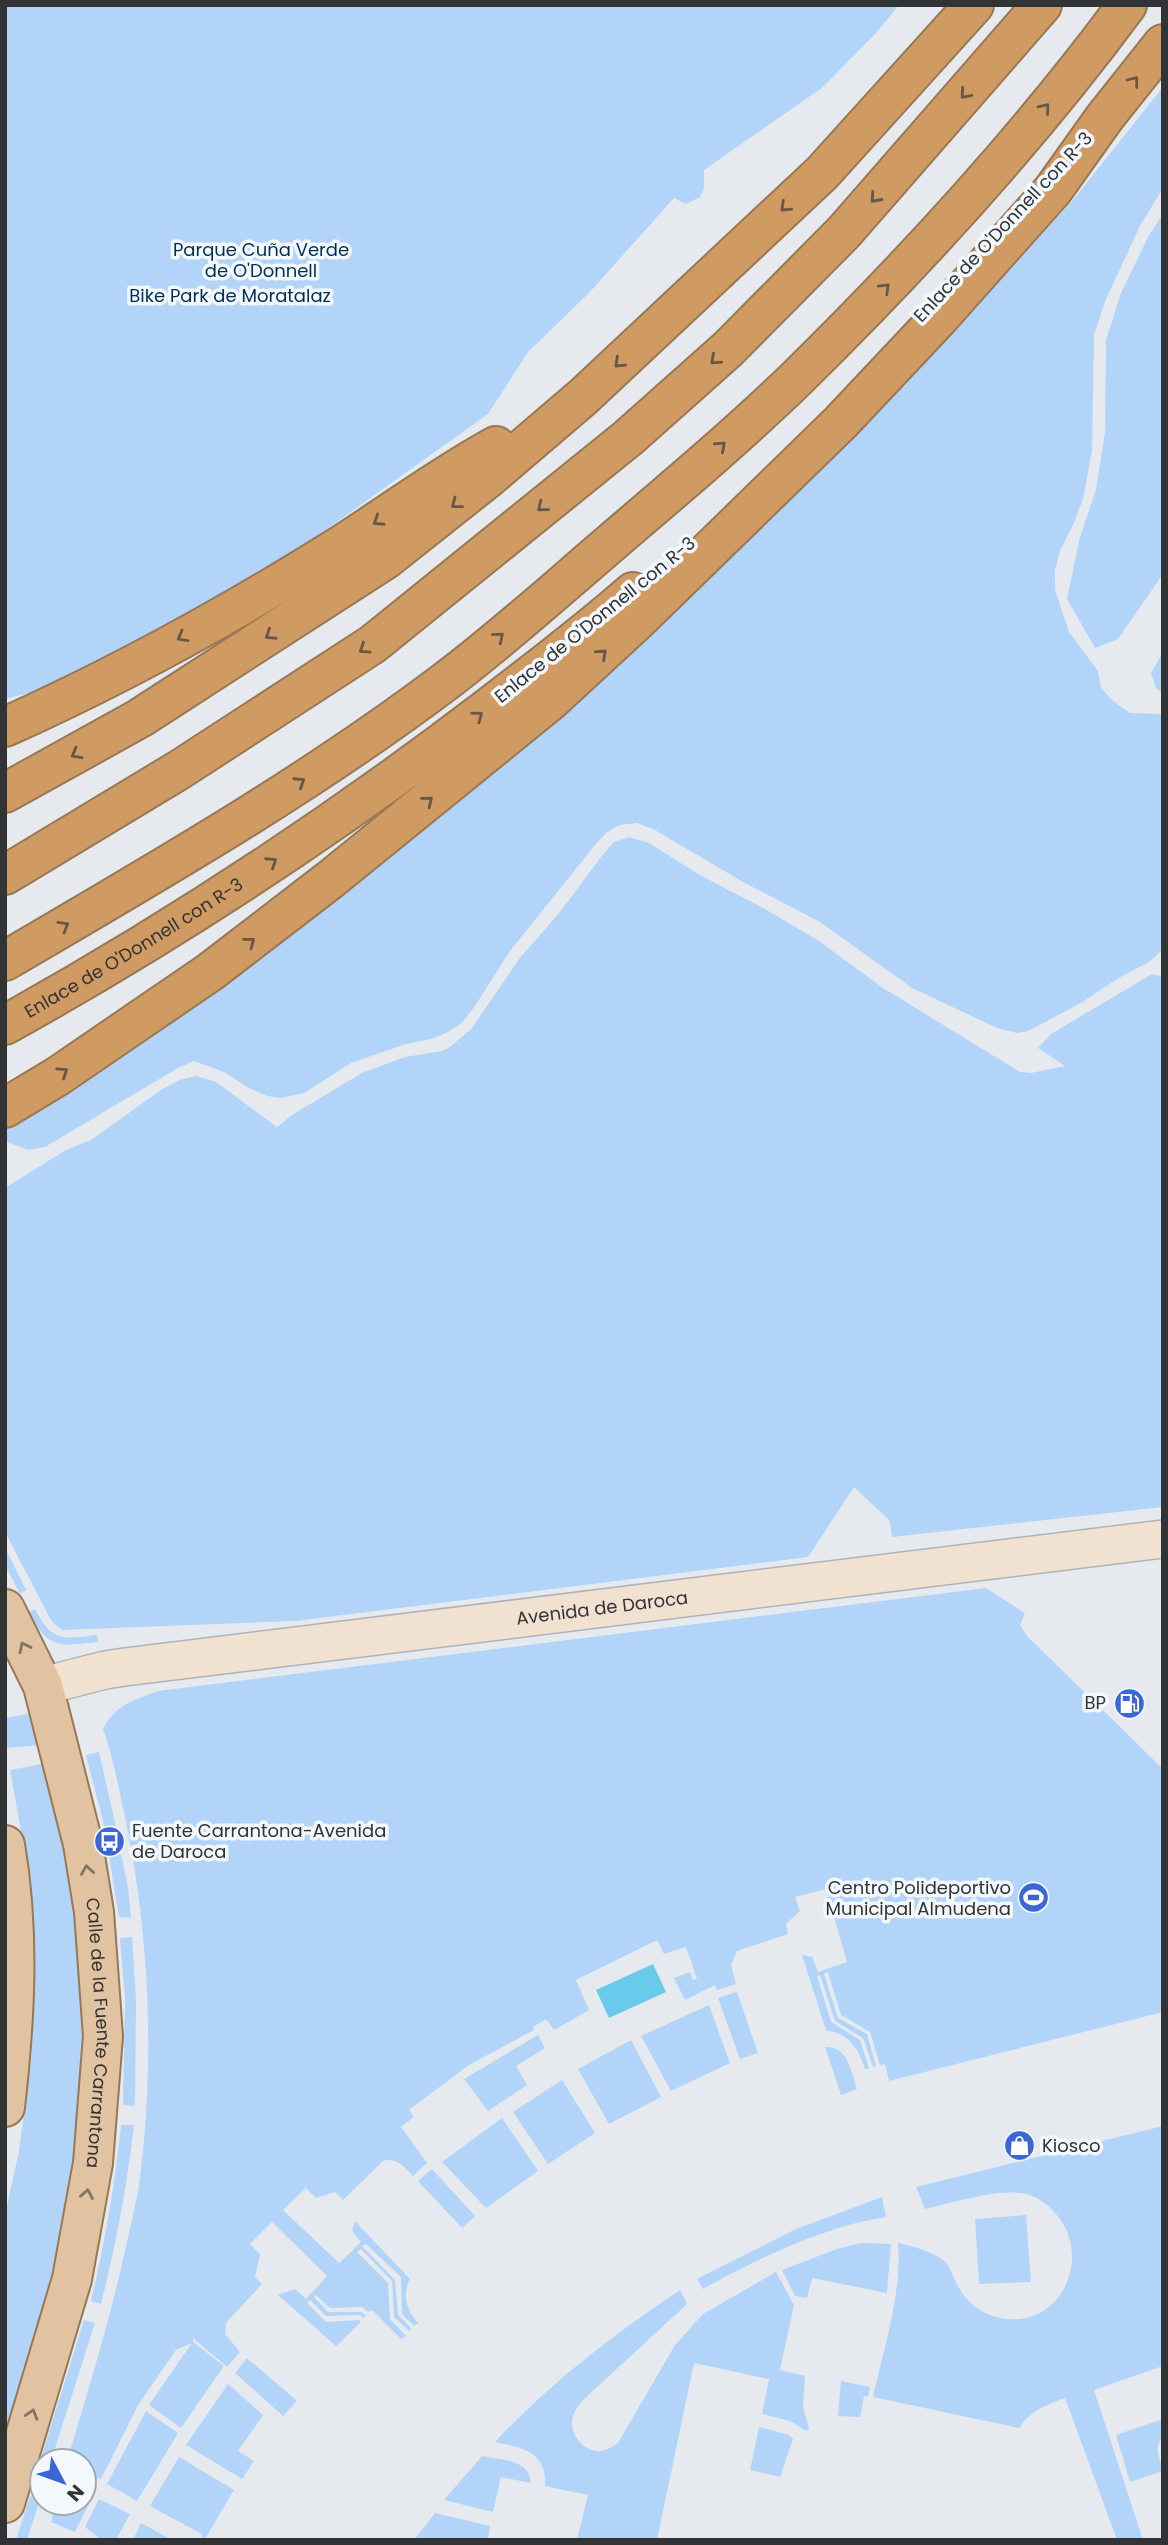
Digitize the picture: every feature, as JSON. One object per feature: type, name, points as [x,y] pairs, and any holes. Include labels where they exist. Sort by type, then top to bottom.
[{"type":"highway","points":[[5,793],[140,719],[386,559],[487,479],[583,397],[822,173],[974,5]]},
{"type":"highway","points":[[5,875],[178,770],[373,643],[628,438],[728,349],[844,232],[1042,5]]},
{"type":"highway","points":[[5,961],[202,846],[335,758],[446,681],[552,593],[794,380],[906,266],[1003,162],[1127,5]]},
{"type":"highway","points":[[5,1108],[58,1076],[210,972],[331,879],[559,693],[841,422],[1053,190],[1105,117],[1163,44]]},
{"type":"highway","name":"Enlace de O'Donnell con R-3","points":[[5,1026],[188,918],[328,825],[436,747],[616,607],[788,452],[940,295],[1105,117]]},
{"type":"highway","points":[[5,727],[84,691],[242,604],[341,545],[475,457],[583,397]]},
{"type":"main road","points":[[5,710],[84,691]]},
{"type":"main road","name":"Calle de la Fuente Carrantona","points":[[5,1608],[43,1686],[83,1844],[94,1912],[103,2036],[93,2163],[72,2279],[5,2503]]},
{"type":"main road","points":[[5,1845],[16,1935],[12,2045],[5,2107]]},
{"type":"street","name":"Avenida de Daroca","points":[[43,1686],[105,1670],[1163,1539]]},
{"type":"green space","name":"Parque Cuña Verde de O'Donnell","points":[[5,5],[899,5],[876,33],[823,87],[704,170],[704,188],[700,197],[686,204],[674,198],[589,293],[528,352],[488,414],[285,559],[63,684],[5,699]]},
{"type":"green space","points":[[1163,87],[1163,188],[1140,226],[1106,299],[1094,335],[1092,451],[1083,499],[1060,551],[1055,570],[1055,590],[1069,632],[1098,671],[1101,688],[1130,713],[1163,714],[1163,949],[1149,962],[1028,1031],[1017,1033],[997,1028],[912,988],[820,922],[743,882],[655,830],[637,823],[620,825],[606,833],[595,845],[510,951],[462,1023],[446,1033],[351,1063],[304,1093],[282,1098],[267,1096],[224,1072],[194,1061],[45,1147],[28,1150],[5,1141],[5,1125],[672,612],[859,431],[948,338],[1073,200]]},
{"type":"green space","points":[[1163,214],[1163,574],[1118,639],[1095,648],[1067,599],[1080,537],[1096,490],[1105,432],[1106,340],[1121,293],[1149,235]]},
{"type":"green space","points":[[1163,652],[1163,693],[1156,688],[1151,673]]},
{"type":"green space","points":[[629,837],[649,843],[698,874],[819,941],[883,988],[1020,1072],[1031,1073],[1065,1066],[1038,1048],[1051,1034],[1152,974],[1163,977],[1163,1507],[892,1537],[890,1521],[854,1487],[808,1557],[295,1621],[62,1630],[52,1622],[5,1532],[5,1188],[66,1150],[91,1140],[161,1090],[180,1080],[196,1076],[216,1082],[277,1127],[362,1073],[405,1057],[442,1051],[450,1047],[472,1028],[519,959],[560,912],[601,857],[614,842]]},
{"type":"green space","points":[[5,1548],[26,1590],[20,1594],[5,1565]]},
{"type":"green space","points":[[986,1588],[1025,1613],[1020,1625],[1027,1636],[1163,1769],[1163,2012],[889,2081],[885,2064],[880,2065],[870,2032],[841,2015],[828,1972],[824,1974],[838,2018],[867,2034],[876,2066],[873,2067],[863,2038],[835,2021],[820,1975],[817,1976],[831,2022],[860,2040],[869,2069],[865,2069],[856,2048],[847,2038],[826,2030],[802,1955],[812,1957],[818,1972],[847,1962],[826,1889],[795,1897],[800,1911],[786,1924],[788,1934],[737,1951],[731,1965],[736,1984],[717,1990],[715,1985],[685,2000],[674,1978],[690,1972],[693,1980],[697,1979],[686,1947],[664,1954],[657,1940],[576,1980],[589,2010],[554,2030],[546,2019],[533,2027],[534,2030],[469,2065],[409,2110],[414,2117],[401,2127],[427,2163],[413,2176],[396,2162],[383,2161],[343,2200],[335,2192],[316,2198],[306,2188],[283,2210],[339,2263],[361,2242],[352,2231],[355,2221],[410,2279],[406,2297],[408,2307],[418,2323],[414,2326],[402,2314],[401,2277],[366,2244],[362,2246],[395,2280],[398,2315],[412,2329],[409,2331],[394,2317],[392,2281],[361,2249],[357,2252],[388,2283],[390,2319],[406,2336],[401,2339],[372,2310],[368,2312],[362,2307],[330,2308],[316,2295],[314,2297],[328,2312],[362,2312],[366,2316],[326,2316],[310,2300],[307,2303],[326,2322],[361,2322],[336,2346],[278,2295],[295,2289],[306,2299],[327,2276],[272,2222],[250,2244],[260,2254],[255,2277],[262,2284],[226,2323],[225,2334],[240,2352],[227,2367],[193,2338],[193,2342],[224,2366],[181,2428],[149,2405],[192,2343],[176,2350],[138,2405],[101,2479],[98,2478],[98,2447],[71,2447],[121,2270],[138,2192],[144,2140],[148,2048],[145,1957],[134,1867],[103,1729],[113,1714],[126,1704],[158,1691]]},
{"type":"green space","points":[[35,1609],[41,1620],[54,1633],[67,1637],[97,1635],[98,1642],[56,1643],[42,1633],[28,1612]]},
{"type":"green space","points":[[31,1715],[40,1745],[6,1748],[5,1718]]},
{"type":"green space","points":[[99,1752],[116,1827],[105,1829],[86,1755]]},
{"type":"green space","points":[[47,1763],[63,1830],[81,1951],[85,2056],[72,2200],[46,2309],[5,2442],[5,2215],[19,2151],[31,2060],[35,1971],[26,1859],[10,1770]]},
{"type":"green space","points":[[121,1854],[131,1918],[119,1917],[109,1856]]},
{"type":"green space","points":[[132,1937],[136,2000],[135,2106],[123,2105],[125,1998],[120,1938]]},
{"type":"green space","points":[[737,1992],[758,2053],[740,2059],[718,1998]]},
{"type":"green space","points":[[709,2005],[730,2063],[671,2091],[641,2036]]},
{"type":"green space","points":[[538,2035],[545,2048],[516,2066],[527,2085],[488,2111],[464,2079]]},
{"type":"green space","points":[[631,2040],[661,2097],[609,2124],[578,2069]]},
{"type":"green space","points":[[825,2047],[833,2048],[844,2055],[857,2089],[841,2095]]},
{"type":"green space","points":[[562,2080],[595,2133],[548,2164],[513,2112]]},
{"type":"green space","points":[[502,2118],[538,2171],[486,2208],[442,2162]]},
{"type":"green space","points":[[121,2125],[134,2125],[112,2259],[101,2304],[91,2301],[109,2213]]},
{"type":"green space","points":[[1163,2126],[1163,2366],[1094,2390],[1143,2540],[1117,2540],[1065,2398],[1039,2409],[1019,2428],[873,2397],[895,2301],[898,2243],[927,2251],[943,2260],[972,2304],[984,2313],[1000,2318],[1022,2319],[1042,2312],[1056,2299],[1067,2283],[1072,2263],[1071,2243],[1063,2223],[1048,2206],[1035,2197],[1020,2193],[997,2193],[925,2209],[916,2187]]},
{"type":"green space","points":[[432,2169],[475,2216],[462,2228],[418,2181]]},
{"type":"green space","points":[[882,2197],[886,2217],[815,2236],[769,2255],[703,2289],[697,2279],[796,2229]]},
{"type":"green space","points":[[1026,2215],[1031,2282],[979,2284],[975,2219]]},
{"type":"green space","points":[[861,2243],[891,2244],[887,2293],[812,2278],[807,2298],[795,2296],[782,2270]]},
{"type":"green space","points":[[776,2272],[794,2305],[780,2370],[805,2376],[803,2407],[809,2428],[806,2431],[790,2421],[762,2414],[769,2379],[694,2363],[657,2540],[577,2540],[588,2495],[545,2486],[542,2466],[531,2453],[495,2442],[583,2361],[680,2290],[687,2304],[582,2401],[574,2414],[572,2428],[585,2447],[599,2451],[618,2443],[675,2345],[703,2314]]},
{"type":"green space","points":[[84,2320],[95,2323],[55,2447],[44,2447]]},
{"type":"green space","points":[[247,2358],[297,2401],[283,2416],[235,2373]]},
{"type":"green space","points":[[841,2381],[870,2387],[868,2397],[864,2396],[860,2417],[838,2416]]},
{"type":"green space","points":[[228,2384],[263,2415],[238,2451],[254,2461],[242,2479],[186,2445]]},
{"type":"green space","points":[[146,2411],[178,2433],[137,2501],[107,2484]]},
{"type":"green space","points":[[1163,2419],[1163,2437],[1158,2449],[1163,2471],[1130,2482],[1116,2435]]},
{"type":"green space","points":[[759,2427],[789,2435],[793,2439],[780,2477],[750,2470]]},
{"type":"green space","points":[[482,2456],[520,2465],[526,2469],[531,2483],[501,2477],[493,2512],[444,2500]]},
{"type":"green space","points":[[179,2457],[234,2490],[205,2539],[202,2534],[150,2506]]},
{"type":"green space","points":[[99,2499],[130,2514],[116,2540],[102,2540],[85,2527],[90,2517],[98,2517]]},
{"type":"green space","points":[[28,2502],[28,2517],[34,2517],[27,2540],[16,2540]]},
{"type":"green space","points":[[435,2513],[490,2526],[488,2540],[414,2540]]},
{"type":"green space","points":[[52,2517],[82,2517],[75,2532],[51,2522]]},
{"type":"green space","points":[[141,2523],[172,2540],[133,2540]]},
{"type":"shaded area","points":[[653,1964],[666,1992],[609,2018],[596,1990]]},
{"type":"place","name":"BP","points":[[1129,1703]]},
{"type":"place","name":"Fuente Carrantona-Avenida de Daroca","points":[[109,1841]]},
{"type":"place","name":"Centro Polideportivo Municipal Almudena","points":[[1034,1898]]},
{"type":"place","name":"Kiosco","points":[[1019,2146]]},
{"type":"park label","name":"Bike Park de Moratalaz","points":[[230,296]]}]
